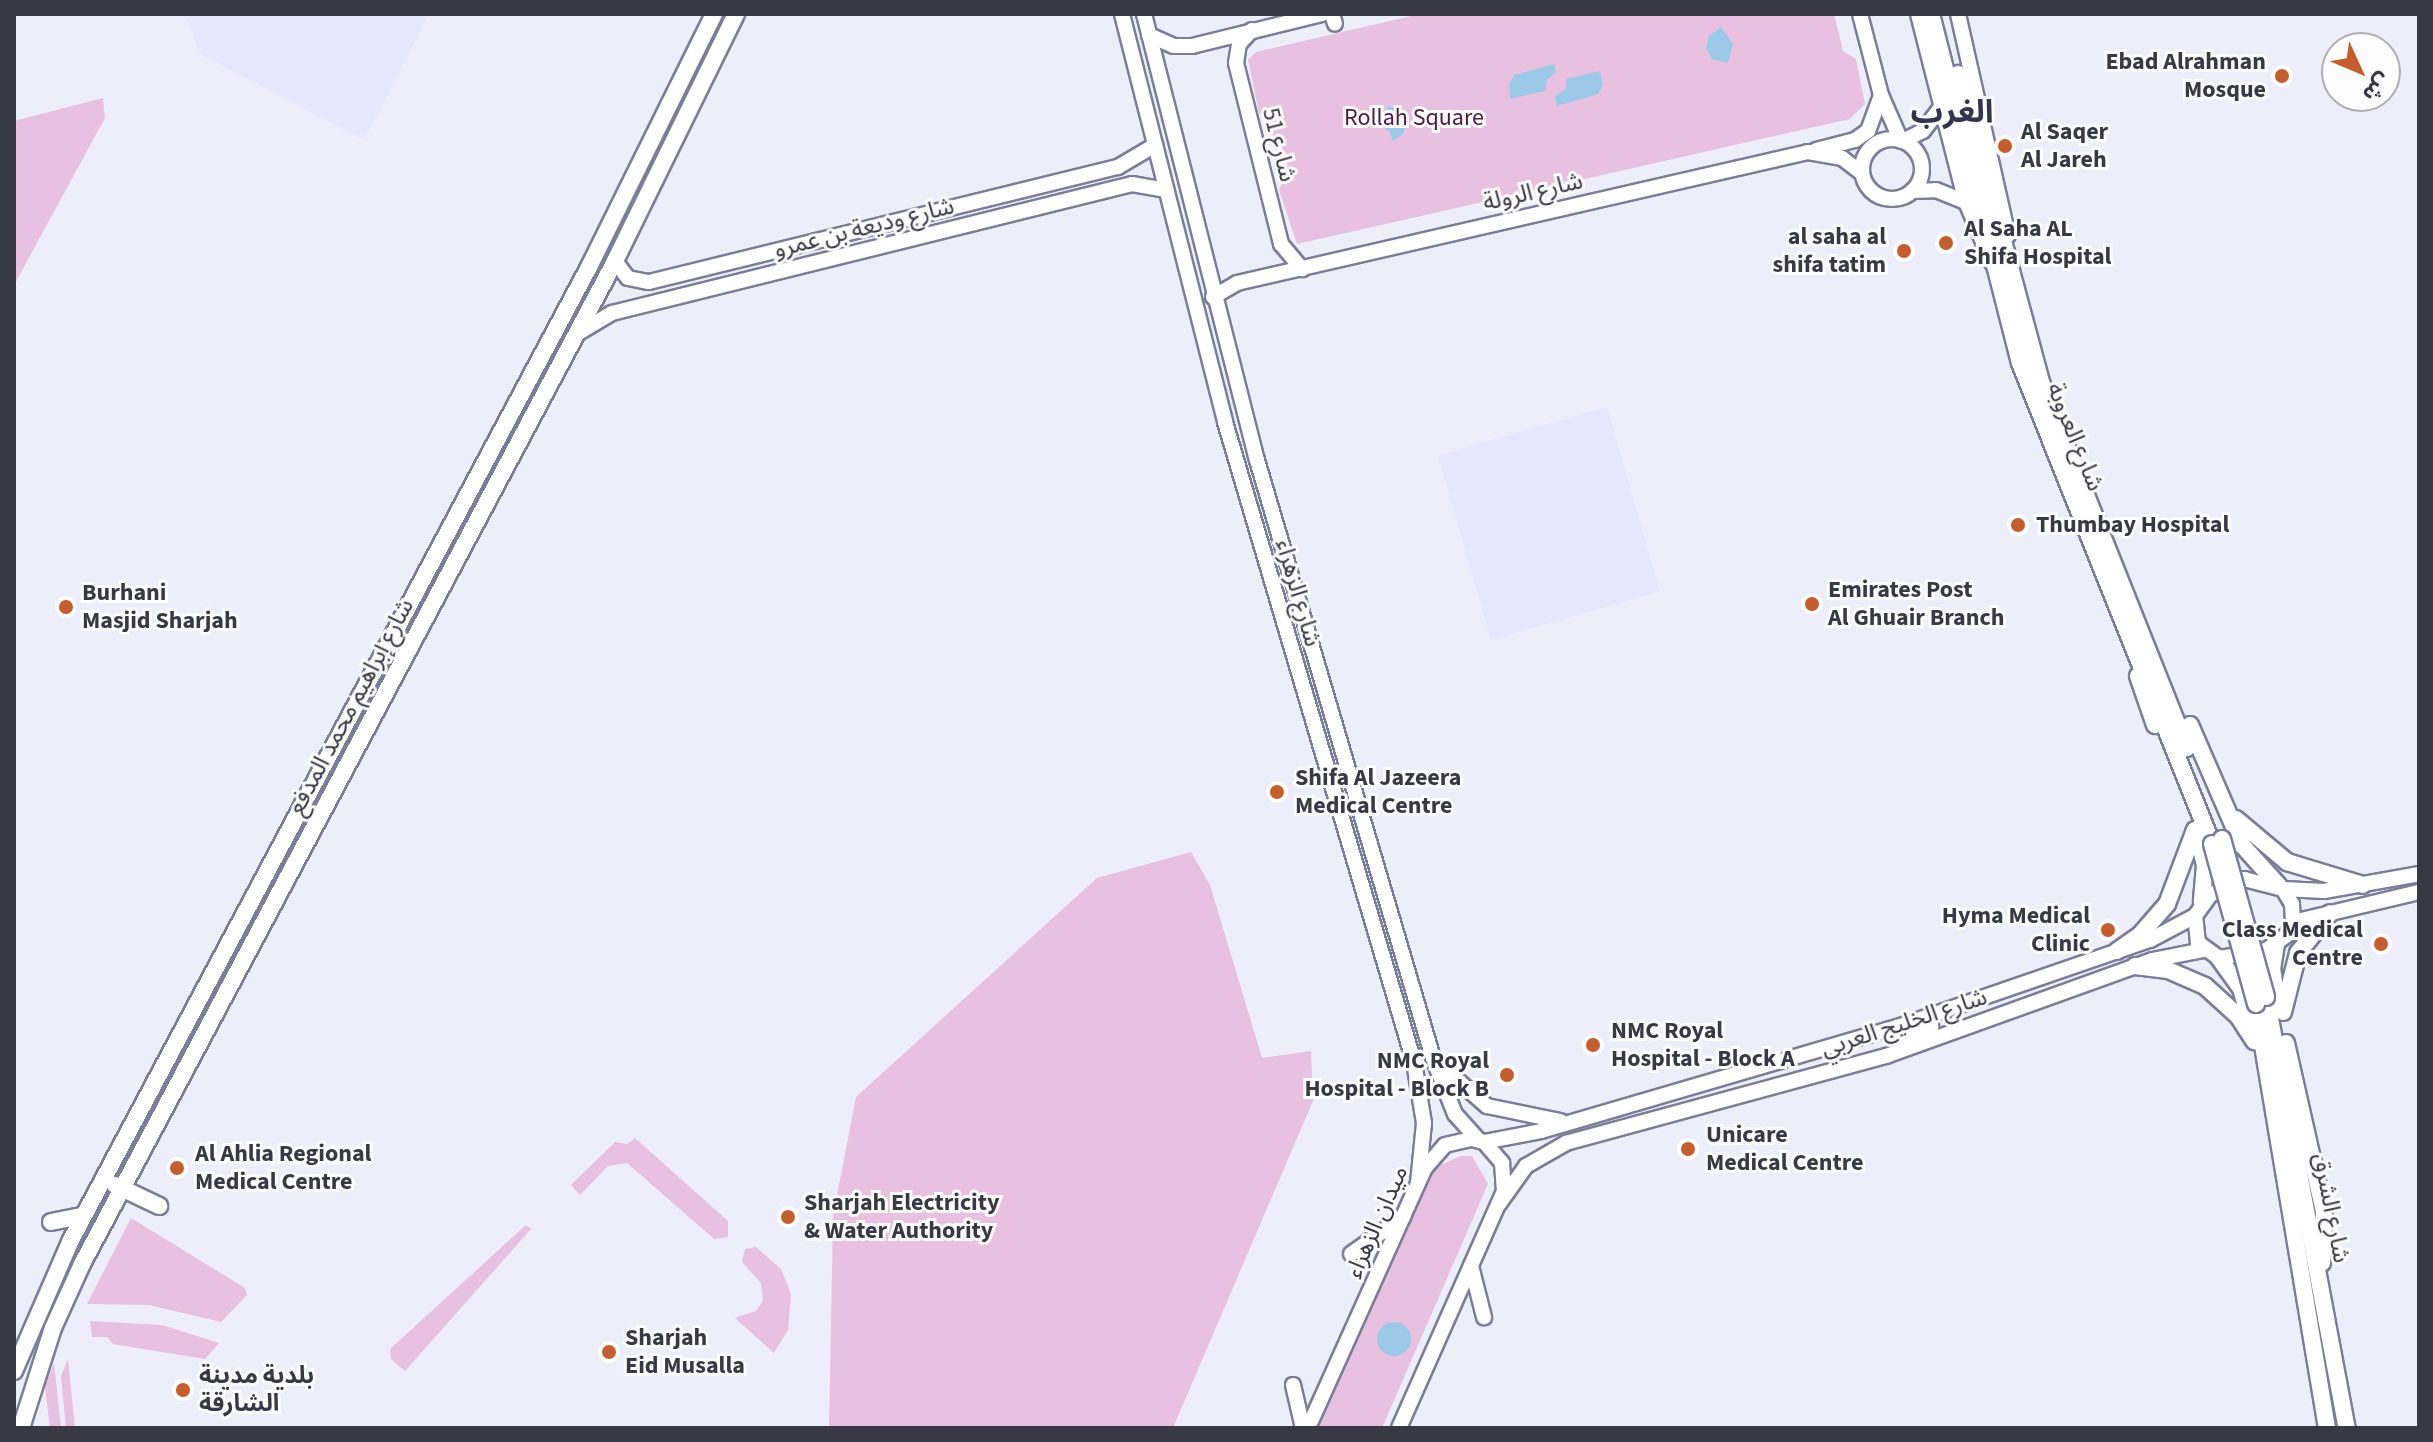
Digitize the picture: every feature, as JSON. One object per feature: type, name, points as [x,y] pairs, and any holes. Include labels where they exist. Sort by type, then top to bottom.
[{"type":"main road","name":"شارع إبراهيم محمد المدفع","points":[[14,1371],[83,1216],[148,1100],[589,267],[714,14]]},
{"type":"main road","name":"شارع إبراهيم محمد المدفع","points":[[21,1428],[65,1298],[615,261],[736,14]]},
{"type":"main road","name":"شارع الزهراء","points":[[1122,14],[1225,422],[1416,1073],[1424,1123],[1418,1183]]},
{"type":"main road","name":"شارع الزهراء","points":[[1144,14],[1213,297],[1433,1058],[1455,1114],[1482,1142]]},
{"type":"main road","points":[[1149,35],[1174,46],[1192,46],[1322,14]]},
{"type":"main road","points":[[1918,14],[1966,202],[1999,261]]},
{"type":"main road","name":"شارع العروبة","points":[[1931,14],[1999,261]]},
{"type":"main road","name":"شارع العروبة","points":[[1941,14],[2029,388],[2143,650],[2217,842],[2261,1000]]},
{"type":"main road","points":[[1958,14],[2008,230],[1999,261]]},
{"type":"main road","points":[[1861,15],[1881,95],[1902,141],[1916,152],[1921,168],[1912,191]]},
{"type":"main road","name":"شارع 51","points":[[1252,30],[1239,44],[1236,63],[1279,238],[1302,269]]},
{"type":"main road","points":[[667,153],[668,136],[690,87],[680,82]]},
{"type":"main road","points":[[1808,152],[1862,136],[1877,118],[1881,95]]},
{"type":"main road","points":[[1941,107],[1931,124],[1902,141],[1876,144],[1865,156],[1862,173],[1869,189],[1881,197],[1896,199],[1912,191],[1936,190],[1966,202]]},
{"type":"main road","points":[[1154,141],[1165,140],[1187,191]]},
{"type":"main road","name":"شارع وديعة بن عمرو","points":[[615,261],[624,275],[643,283],[1091,174],[1126,164],[1154,141]]},
{"type":"main road","name":"شارع الرولة","points":[[1213,297],[1237,283],[1808,152],[1842,158],[1862,173]]},
{"type":"main road","points":[[1025,210],[1085,187],[1091,174]]},
{"type":"main road","name":"شارع وديعة بن عمرو","points":[[576,334],[606,315],[1025,210],[1132,184],[1166,190]]},
{"type":"main road","points":[[699,291],[698,278],[735,260]]},
{"type":"main road","points":[[2143,650],[2176,691],[2224,805],[2250,856],[2292,904],[2293,922]]},
{"type":"main road","points":[[2143,650],[2141,690],[2195,828],[2205,865],[2195,934],[2241,988],[2254,1041],[2288,1249],[2311,1278]]},
{"type":"main road","points":[[2224,805],[2259,843],[2287,862],[2363,885]]},
{"type":"main road","points":[[2117,951],[2140,935],[2167,904],[2185,867],[2195,828]]},
{"type":"main road","points":[[2198,909],[2244,879],[2315,892],[2419,874]]},
{"type":"main road","points":[[2212,954],[2243,957],[2276,944],[2293,922],[2419,892]]},
{"type":"main road","name":"شارع الخليج العربي","points":[[1482,1142],[1569,1122],[1930,1016],[2117,951],[2198,909]]},
{"type":"main road","points":[[2282,1030],[2292,968],[2330,913]]},
{"type":"main road","points":[[2276,944],[2273,980],[2324,1212],[2311,1278]]},
{"type":"main road","name":"شارع الخليج العربي","points":[[1499,1204],[1526,1166],[1566,1143],[1886,1056],[2135,966],[2212,954]]},
{"type":"main road","points":[[2135,966],[2168,970],[2205,986],[2238,1016],[2254,1041]]},
{"type":"main road","name":"شارع الشرق","points":[[2261,1000],[2311,1278],[2347,1428]]},
{"type":"main road","points":[[1886,1056],[1931,1027],[1930,1016]]},
{"type":"main road","points":[[1433,1058],[1487,1106],[1569,1122]]},
{"type":"main road","points":[[148,1100],[143,1125],[114,1180],[122,1189],[159,1206]]},
{"type":"main road","name":"ميدان الزهراء","points":[[1306,1428],[1418,1183],[1445,1145],[1458,1139],[1482,1142]]},
{"type":"main road","points":[[1399,1428],[1499,1204],[1506,1177],[1502,1163],[1482,1142]]},
{"type":"main road","points":[[51,1222],[83,1216]]},
{"type":"main road","points":[[1351,1254],[1403,1217]]},
{"type":"main road","points":[[1471,1266],[1484,1317]]},
{"type":"main road","name":"شارع الشرق","points":[[2311,1278],[2327,1428]]},
{"type":"main road","points":[[1293,1385],[1306,1428]]},
{"type":"shaded area","points":[[191,14],[429,14],[364,140],[200,54],[187,20]]},
{"type":"shaded area","points":[[1607,407],[1660,592],[1491,640],[1438,456]]},
{"type":"green space","name":"Rollah Square","points":[[1420,14],[1834,14],[1843,51],[1856,59],[1865,104],[1850,119],[1297,244],[1279,190],[1283,181],[1269,119],[1259,113],[1248,60],[1256,52]]},
{"type":"green space","points":[[103,98],[105,118],[14,285],[14,121]]},
{"type":"green space","points":[[1191,852],[1210,885],[1262,1058],[1311,1051],[1313,1101],[1173,1428],[829,1428],[833,1216],[856,1097],[1097,878]]},
{"type":"green space","points":[[635,1138],[728,1221],[728,1237],[714,1239],[627,1163],[608,1166],[580,1195],[571,1185],[615,1142],[627,1144]]},
{"type":"green space","points":[[1461,1156],[1472,1156],[1488,1184],[1382,1428],[1318,1428],[1433,1168]]},
{"type":"green space","points":[[131,1218],[245,1288],[247,1295],[221,1322],[149,1305],[87,1304]]},
{"type":"green space","points":[[526,1225],[531,1229],[405,1371],[391,1359],[390,1349]]},
{"type":"green space","points":[[756,1247],[781,1269],[791,1294],[788,1330],[774,1353],[735,1318],[756,1311],[763,1301],[761,1283],[742,1262],[745,1249]]},
{"type":"green space","points":[[90,1321],[162,1325],[219,1343],[205,1359],[113,1344],[107,1337],[92,1337]]},
{"type":"green space","points":[[68,1359],[75,1428],[66,1428],[61,1376]]},
{"type":"green space","points":[[54,1363],[61,1428],[50,1428],[45,1387]]},
{"type":"water","points":[[1721,27],[1733,44],[1728,63],[1712,59],[1706,48],[1709,36]]},
{"type":"water","points":[[1554,64],[1556,72],[1547,80],[1545,91],[1510,99],[1509,84],[1514,75]]},
{"type":"water","points":[[1600,71],[1603,85],[1598,94],[1557,106],[1555,96],[1566,89],[1566,79]]},
{"type":"water","points":[[1389,106],[1400,111],[1406,122],[1403,134],[1393,141],[1390,132],[1378,124]]},
{"type":"water","points":[[1394,1322],[1406,1327],[1411,1339],[1406,1351],[1394,1356],[1382,1351],[1377,1339],[1382,1327]]},
{"type":"place","name":"Ebad Alrahman Mosque","points":[[2282,76]]},
{"type":"place","name":"Al Saqer Al Jareh","points":[[2005,146]]},
{"type":"place","name":"Al Saha AL Shifa Hospital","points":[[1946,243]]},
{"type":"place","name":"al saha al shifa tatim","points":[[1904,251]]},
{"type":"place","name":"Thumbay Hospital","points":[[2018,525]]},
{"type":"place","name":"Emirates Post Al Ghuair Branch","points":[[1812,604]]},
{"type":"place","name":"Burhani Masjid Sharjah","points":[[66,607]]},
{"type":"place","name":"Shifa Al Jazeera Medical Centre","points":[[1277,792]]},
{"type":"place","name":"Hyma Medical Clinic","points":[[2108,930]]},
{"type":"place","name":"Class Medical Centre","points":[[2381,944]]},
{"type":"place","name":"NMC Royal Hospital - Block A","points":[[1593,1045]]},
{"type":"place","name":"NMC Royal Hospital - Block B","points":[[1507,1075]]},
{"type":"place","name":"Unicare Medical Centre","points":[[1688,1149]]},
{"type":"place","name":"Al Ahlia Regional Medical Centre","points":[[177,1168]]},
{"type":"place","name":"Sharjah Electricity & Water Authority","points":[[788,1217]]},
{"type":"place","name":"Sharjah Eid Musalla","points":[[609,1352]]},
{"type":"place","name":"بلدية مدينة الشارقة","points":[[183,1390]]},
{"type":"district","name":"الغرب","points":[[1952,112]]}]
